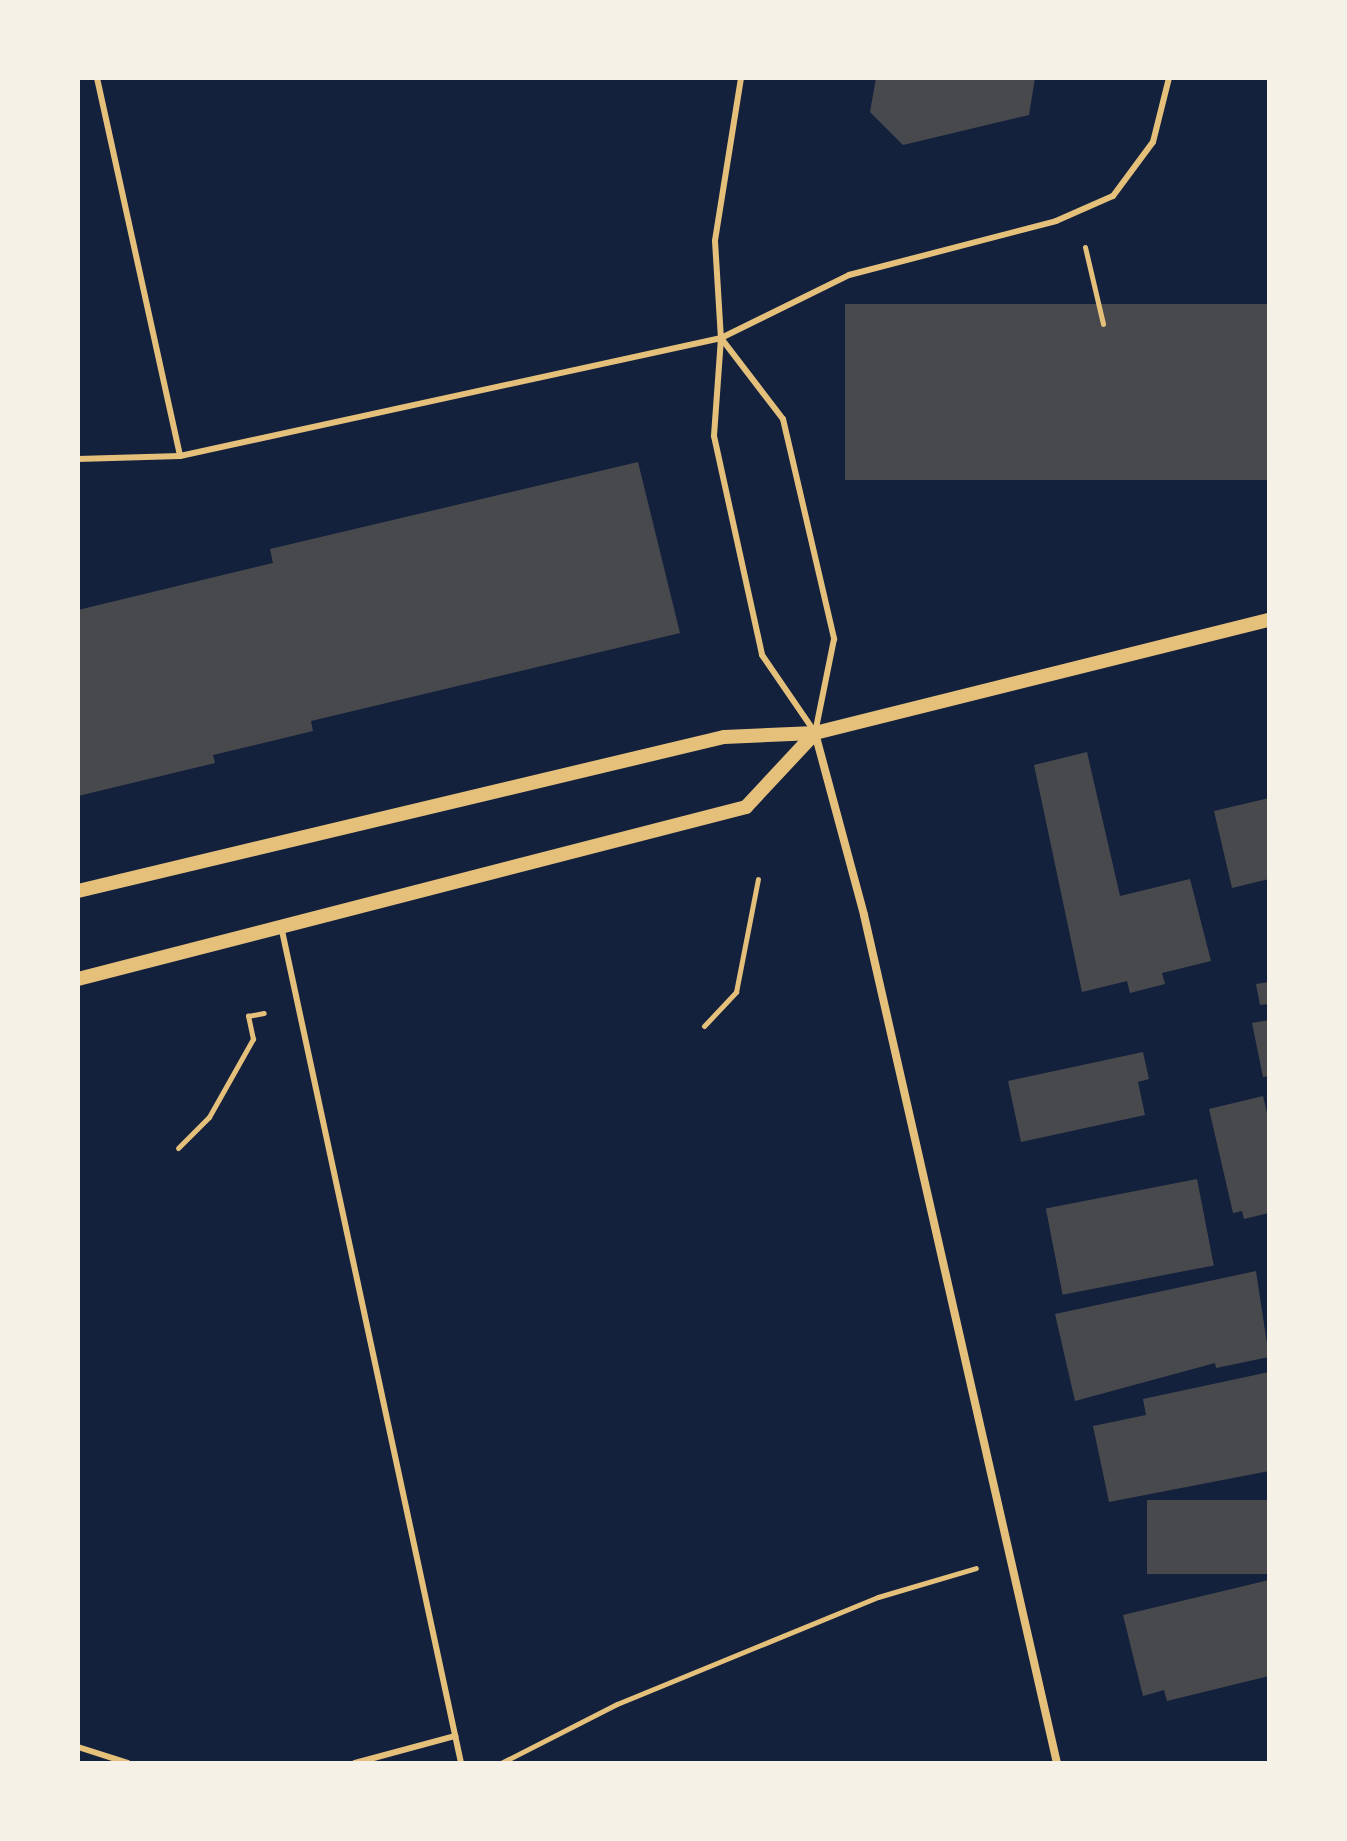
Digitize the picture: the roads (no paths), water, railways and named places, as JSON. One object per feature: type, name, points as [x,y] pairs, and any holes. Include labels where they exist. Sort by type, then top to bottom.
[{"type":"street","points":[[78,891],[724,737],[815,733],[1269,620]]},
{"type":"street","points":[[78,979],[746,807],[815,733]]},
{"type":"street","points":[[815,733],[864,915],[1057,1763]]},
{"type":"lane","points":[[97,78],[180,456]]},
{"type":"lane","points":[[741,78],[715,241],[721,338],[714,436],[762,655],[815,733]]},
{"type":"lane","points":[[78,459],[180,456],[721,338],[849,275],[1077,212],[1113,196],[1153,142],[1169,78]]},
{"type":"lane","points":[[721,338],[783,419],[834,639],[815,733]]},
{"type":"lane","points":[[281,926],[300,1006],[353,1275],[461,1763]]},
{"type":"lane","points":[[355,1763],[455,1736]]},
{"type":"lane","points":[[78,1747],[128,1763]]}]
